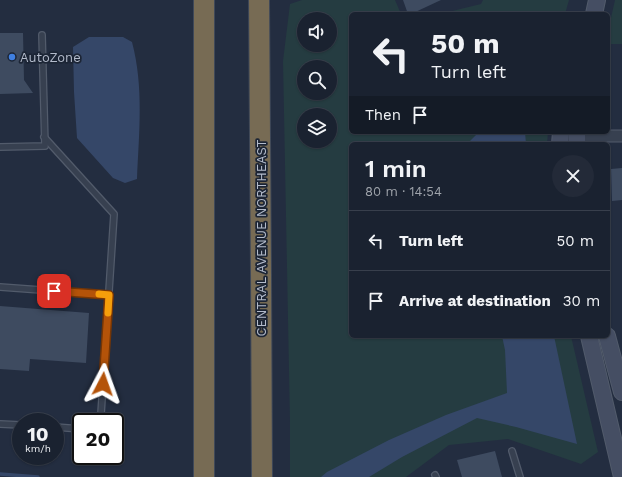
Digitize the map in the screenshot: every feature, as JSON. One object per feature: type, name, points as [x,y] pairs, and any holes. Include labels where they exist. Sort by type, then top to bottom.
[{"type":"highway","points":[[204,0],[204,477]]},
{"type":"highway","name":"CENTRAL AVENUE NORTHEAST","points":[[259,0],[262,274],[262,477]]},
{"type":"street","points":[[594,12],[597,0]]},
{"type":"street","points":[[561,139],[577,137],[622,136]]},
{"type":"street","points":[[589,338],[622,477]]},
{"type":"street","points":[[608,338],[622,392]]},
{"type":"lane","points":[[0,147],[45,146],[42,35]]},
{"type":"lane","points":[[44,137],[114,214],[101,413]]},
{"type":"lane","points":[[0,287],[109,295]]},
{"type":"lane","points":[[0,424],[12,425]]},
{"type":"lane","points":[[512,451],[520,477]]},
{"type":"green space","points":[[302,0],[395,0],[400,12],[349,12],[349,134],[548,134],[547,142],[349,142],[349,338],[571,338],[598,452],[581,464],[508,439],[449,445],[406,477],[290,477],[283,61],[290,4]]},
{"type":"green space","points":[[483,0],[569,0],[566,12],[448,12],[481,4]]},
{"type":"green space","points":[[615,0],[622,0],[622,44],[610,44],[610,22]]},
{"type":"water","points":[[89,37],[123,37],[132,42],[138,76],[140,110],[139,145],[137,179],[125,183],[113,178],[77,138],[73,47]]},
{"type":"water","points":[[477,134],[525,134],[526,142],[469,142]]},
{"type":"water","points":[[502,338],[554,338],[577,444],[477,418],[402,457],[369,477],[321,477],[327,472],[389,440],[446,415],[507,393],[505,350]]},
{"type":"building","points":[[403,0],[441,0],[415,12],[407,12]]},
{"type":"building","name":"AutoZone","points":[[0,33],[23,33],[24,80],[33,93],[0,94]]},
{"type":"building","points":[[622,168],[622,200],[612,201],[611,169]]},
{"type":"building","points":[[0,306],[89,313],[86,363],[30,359],[29,371],[0,369]]},
{"type":"building","points":[[495,451],[502,477],[462,477],[457,460]]},
{"type":"waterway","points":[[0,474],[38,477]]},
{"type":"slow traffic","points":[[99,294],[109,295],[108,313]]},
{"type":"place","name":"AutoZone","points":[[12,57]]},
{"type":"route","points":[[54,291],[109,295],[103,384]]}]
